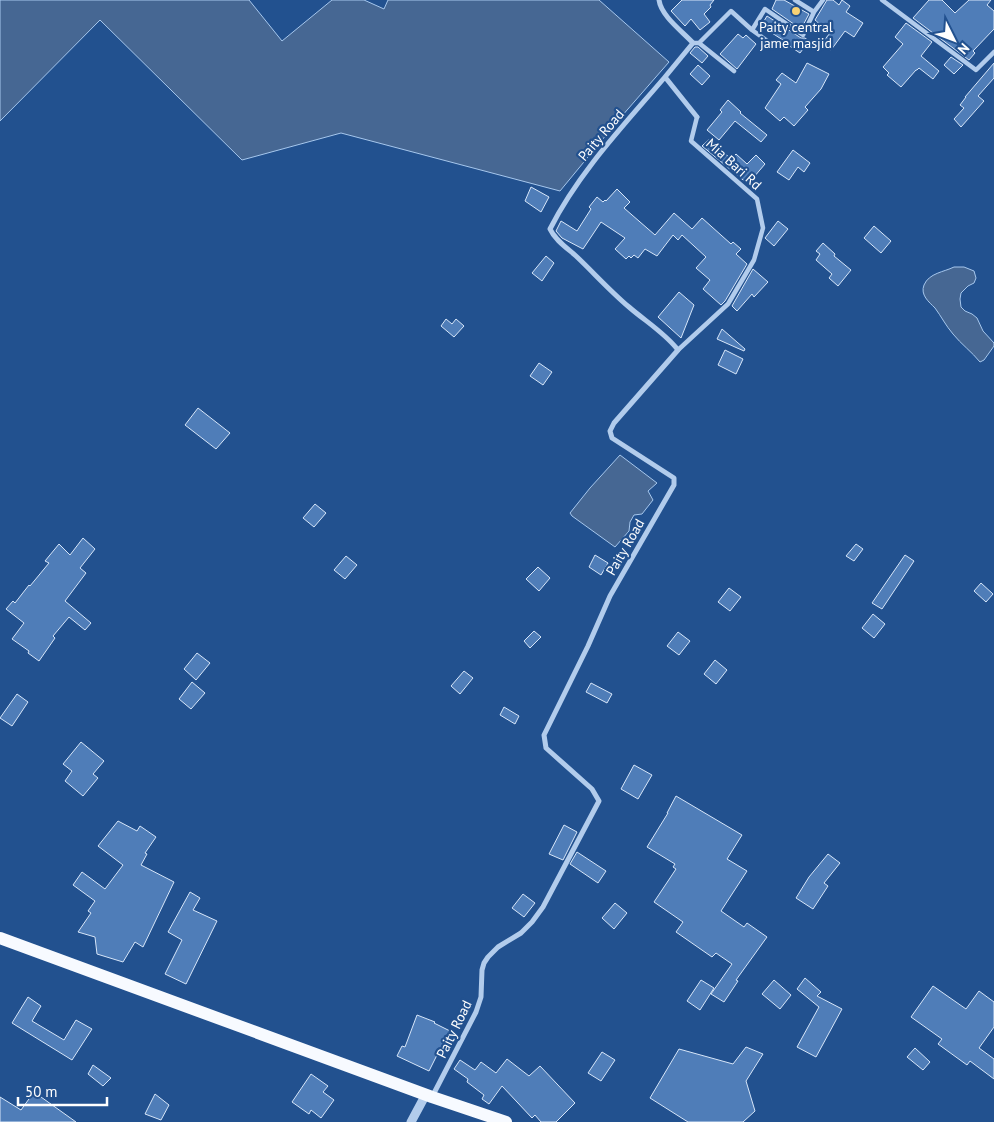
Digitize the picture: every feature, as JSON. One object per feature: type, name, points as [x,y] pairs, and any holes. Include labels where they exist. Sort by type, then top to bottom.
[{"type":"main road","points":[[0,938],[506,1122]]},
{"type":"street","points":[[659,0],[660,6],[667,16],[696,43],[734,71]]},
{"type":"street","points":[[794,0],[814,12]]},
{"type":"street","points":[[752,30],[765,9],[803,35],[814,12],[823,0]]},
{"type":"street","points":[[882,0],[976,70],[994,52]]},
{"type":"street","points":[[697,117],[664,77],[696,43],[732,11],[752,30],[773,45]]},
{"type":"street","name":"Paity Road","points":[[429,1095],[476,1012],[481,997],[484,963],[498,947],[520,933],[532,922],[543,908],[599,801],[592,789],[546,748],[544,735],[588,646],[610,596],[674,485],[674,478],[612,438],[610,431],[614,423],[678,350],[670,339],[615,295],[552,235],[550,229],[559,210],[586,170],[664,77]]},
{"type":"street","name":"Mia Bari Rd","points":[[678,350],[728,304],[754,260],[763,228],[757,199],[691,141],[697,117]]},
{"type":"street","points":[[410,1122],[429,1095]]},
{"type":"water","points":[[0,0],[249,0],[282,41],[332,0],[364,0],[384,9],[388,0],[599,0],[669,62],[560,191],[341,133],[242,160],[100,20],[0,121]]},
{"type":"water","points":[[954,267],[964,267],[974,271],[976,278],[974,283],[961,293],[961,307],[977,318],[983,331],[994,343],[994,346],[984,360],[980,362],[950,331],[923,292],[924,285],[929,278]]},
{"type":"water","points":[[620,455],[657,483],[648,491],[653,500],[642,514],[634,515],[630,522],[629,531],[615,547],[570,513]]},
{"type":"building","points":[[682,0],[714,0],[710,5],[711,7],[704,14],[710,22],[700,30],[691,19],[685,26],[671,11]]},
{"type":"building","points":[[776,0],[784,0],[809,14],[801,29],[772,9]]},
{"type":"building","points":[[827,0],[833,0],[839,5],[842,0],[850,6],[846,12],[863,23],[854,37],[845,31],[831,50],[822,43],[830,33],[815,20]]},
{"type":"building","points":[[929,0],[942,0],[955,13],[969,0],[991,0],[987,5],[994,11],[994,29],[973,51],[975,53],[969,60],[913,18]]},
{"type":"building","points":[[767,16],[801,38],[809,41],[800,53],[761,26]]},
{"type":"building","points":[[906,23],[932,42],[921,56],[939,71],[933,79],[919,68],[901,87],[887,75],[889,73],[883,67],[903,44],[895,37]]},
{"type":"building","points":[[738,34],[743,38],[746,35],[756,44],[737,69],[720,54]]},
{"type":"building","points":[[695,47],[698,47],[708,56],[702,63],[690,53]]},
{"type":"building","points":[[951,57],[963,65],[954,74],[944,65]]},
{"type":"building","points":[[807,63],[829,74],[821,89],[805,107],[808,110],[794,126],[784,117],[780,121],[765,108],[781,84],[776,80],[782,73],[796,83]]},
{"type":"building","points":[[994,63],[994,78],[978,96],[984,101],[961,127],[954,119],[964,108],[960,105]]},
{"type":"building","points":[[698,65],[710,76],[702,85],[690,74]]},
{"type":"building","points":[[728,100],[740,113],[767,135],[761,142],[735,121],[719,140],[707,130],[722,112],[720,110]]},
{"type":"building","points":[[709,139],[731,159],[736,154],[747,164],[756,155],[765,164],[748,184],[702,146]]},
{"type":"building","points":[[793,150],[810,163],[804,172],[798,167],[789,180],[777,172]]},
{"type":"building","points":[[531,187],[549,197],[541,212],[525,201]]},
{"type":"building","points":[[617,189],[630,202],[624,208],[655,235],[674,213],[692,229],[702,218],[731,244],[733,242],[741,249],[736,254],[747,264],[721,305],[703,289],[710,280],[696,268],[706,257],[682,235],[678,240],[673,235],[657,256],[645,249],[638,258],[634,255],[626,259],[615,249],[625,238],[601,222],[583,249],[562,238],[556,231],[561,221],[577,231],[591,209],[589,207],[597,197],[603,202],[606,201]]},
{"type":"building","points":[[778,221],[788,229],[774,246],[765,238]]},
{"type":"building","points":[[874,226],[891,241],[881,253],[864,238]]},
{"type":"building","points":[[823,243],[835,254],[834,256],[851,270],[838,286],[829,278],[832,274],[816,260],[820,254],[816,251]]},
{"type":"building","points":[[546,256],[554,263],[542,281],[532,273]]},
{"type":"building","points":[[753,269],[768,282],[754,297],[752,294],[737,311],[732,306]]},
{"type":"building","points":[[679,292],[694,305],[681,338],[658,317]]},
{"type":"building","points":[[446,319],[452,324],[456,319],[464,326],[454,337],[441,326]]},
{"type":"building","points":[[722,329],[745,349],[744,351],[717,339]]},
{"type":"building","points":[[725,350],[743,359],[736,374],[718,365]]},
{"type":"building","points":[[539,363],[552,372],[543,385],[530,376]]},
{"type":"building","points":[[198,408],[230,433],[216,449],[185,425]]},
{"type":"building","points":[[315,504],[326,513],[314,527],[303,518]]},
{"type":"building","points":[[83,538],[95,549],[80,568],[86,573],[65,601],[91,623],[85,630],[69,617],[53,636],[55,638],[39,661],[12,639],[24,623],[6,609],[13,601],[15,603],[49,563],[45,561],[59,544],[70,555]]},
{"type":"building","points":[[856,544],[863,549],[854,561],[846,556]]},
{"type":"building","points":[[595,555],[608,563],[601,575],[589,567]]},
{"type":"building","points":[[905,555],[914,561],[882,609],[872,603]]},
{"type":"building","points":[[346,556],[357,565],[345,579],[334,570]]},
{"type":"building","points":[[538,567],[550,578],[539,591],[526,579]]},
{"type":"building","points":[[981,583],[993,594],[986,602],[974,591]]},
{"type":"building","points":[[729,588],[741,597],[730,611],[718,602]]},
{"type":"building","points":[[873,614],[885,624],[874,638],[862,628]]},
{"type":"building","points":[[534,631],[541,637],[530,648],[524,641]]},
{"type":"building","points":[[678,632],[690,641],[679,655],[667,646]]},
{"type":"building","points":[[197,653],[210,663],[196,680],[184,669]]},
{"type":"building","points":[[715,660],[727,670],[716,684],[704,674]]},
{"type":"building","points":[[464,671],[473,678],[460,694],[451,686]]},
{"type":"building","points":[[192,682],[205,693],[191,709],[179,699]]},
{"type":"building","points":[[591,683],[612,694],[607,703],[586,692]]},
{"type":"building","points":[[17,694],[28,702],[12,726],[0,718]]},
{"type":"building","points":[[504,707],[519,716],[515,724],[500,715]]},
{"type":"building","points":[[81,742],[104,761],[93,774],[98,778],[83,796],[65,781],[72,771],[63,764]]},
{"type":"building","points":[[634,765],[652,775],[638,799],[621,789]]},
{"type":"building","points":[[676,796],[742,835],[727,859],[747,871],[721,911],[744,927],[747,923],[767,937],[736,980],[738,981],[724,1002],[711,994],[732,964],[716,953],[712,957],[676,932],[683,922],[654,902],[676,869],[673,867],[675,864],[647,847]]},
{"type":"building","points":[[118,821],[137,831],[140,826],[156,837],[145,853],[147,854],[141,865],[174,882],[143,947],[135,942],[123,962],[97,954],[95,937],[78,932],[91,913],[88,911],[95,901],[73,885],[82,872],[105,889],[123,865],[98,846]]},
{"type":"building","points":[[564,825],[577,832],[563,860],[549,854]]},
{"type":"building","points":[[577,852],[606,871],[598,883],[570,864]]},
{"type":"building","points":[[828,854],[840,863],[824,883],[828,886],[813,909],[796,898],[809,877]]},
{"type":"building","points":[[190,892],[200,898],[193,910],[217,921],[186,984],[165,974],[182,940],[168,932]]},
{"type":"building","points":[[523,894],[535,903],[524,917],[512,908]]},
{"type":"building","points":[[615,903],[627,913],[614,929],[602,918]]},
{"type":"building","points":[[805,978],[821,992],[817,996],[842,1009],[816,1057],[797,1047],[819,1007],[797,989]]},
{"type":"building","points":[[701,980],[714,988],[700,1010],[687,1001]]},
{"type":"building","points":[[774,980],[791,995],[780,1009],[762,994]]},
{"type":"building","points":[[933,986],[966,1009],[979,991],[994,1002],[994,1027],[979,1048],[994,1059],[994,1079],[970,1061],[967,1065],[938,1044],[942,1039],[911,1017]]},
{"type":"building","points":[[28,997],[41,1006],[32,1021],[64,1040],[76,1020],[92,1029],[72,1060],[12,1023]]},
{"type":"building","points":[[417,1015],[435,1022],[452,1032],[440,1056],[437,1055],[429,1071],[397,1056],[402,1046],[405,1047]]},
{"type":"building","points":[[746,1047],[763,1054],[746,1081],[755,1111],[743,1122],[688,1122],[650,1098],[679,1049],[733,1064]]},
{"type":"building","points":[[915,1048],[930,1062],[923,1070],[907,1057]]},
{"type":"building","points":[[602,1052],[615,1060],[601,1081],[588,1073]]},
{"type":"building","points":[[507,1059],[529,1076],[540,1066],[575,1103],[556,1122],[541,1122],[535,1115],[532,1118],[502,1086],[489,1104],[482,1099],[484,1095],[467,1082],[468,1079],[454,1069],[460,1060],[475,1070],[481,1062],[496,1073]]},
{"type":"building","points":[[93,1065],[111,1078],[103,1086],[88,1074]]},
{"type":"building","points":[[311,1074],[328,1086],[323,1092],[334,1100],[321,1118],[311,1110],[309,1114],[292,1102]]},
{"type":"building","points":[[34,1092],[76,1122],[0,1122],[0,1097],[21,1110]]},
{"type":"building","points":[[155,1094],[169,1105],[161,1120],[145,1114]]},
{"type":"place","name":"Paity central jame masjid","points":[[796,11]]}]
